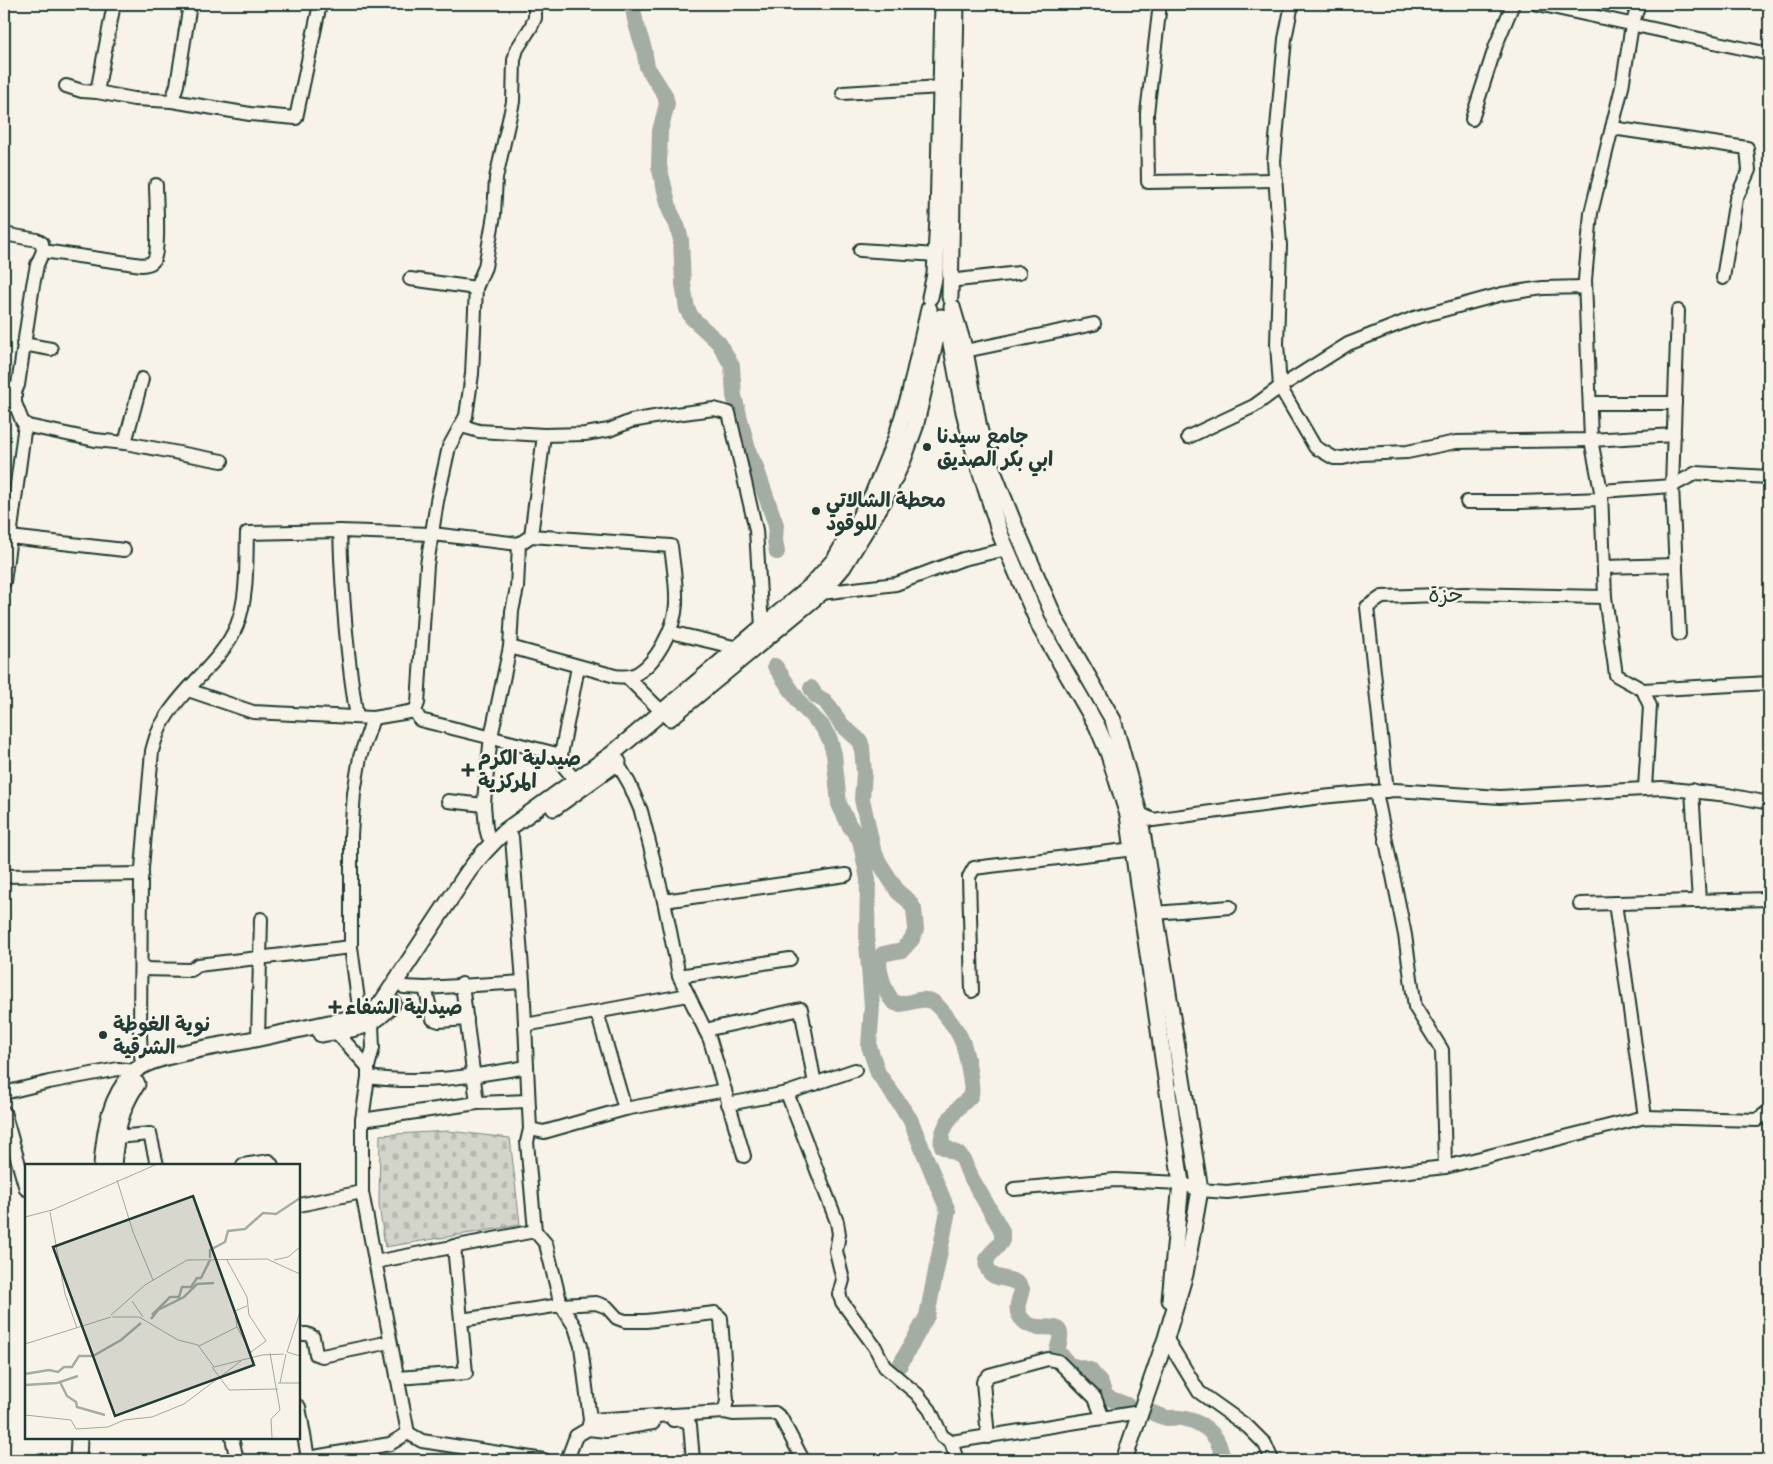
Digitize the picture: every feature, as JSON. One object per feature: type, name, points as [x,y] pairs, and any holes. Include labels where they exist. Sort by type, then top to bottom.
[{"type":"main road","points":[[943,4],[937,255],[941,307],[964,412],[974,451],[1007,549],[1041,629],[1097,726],[1139,822],[1134,849],[1181,1183],[1166,1338]]},
{"type":"main road","points":[[102,1164],[104,1135],[115,1098],[139,1068],[182,1054],[258,1038],[380,1018],[388,1010],[479,874],[509,834],[575,780],[615,758],[662,712],[812,585],[834,559],[873,494],[895,441],[949,282],[956,4]]},
{"type":"main road","points":[[941,307],[965,351],[979,428],[987,456],[1016,529],[1056,621],[1113,720],[1139,822],[1200,1190],[1185,1274],[1166,1338],[1124,1460]]},
{"type":"main road","points":[[114,1164],[116,1137],[122,1110],[137,1084],[155,1069],[336,1032],[369,1019],[479,856],[494,841],[509,834],[615,758],[821,593],[843,567],[884,500],[903,460],[917,418],[941,307]]},
{"type":"main road","points":[[78,1460],[79,1439]]},
{"type":"main road","points":[[88,1460],[90,1439]]},
{"type":"street","points":[[96,92],[114,4]]},
{"type":"street","points":[[172,101],[177,85],[190,4]]},
{"type":"street","points":[[66,86],[82,91],[134,99],[172,101],[250,114],[296,118],[320,4]]},
{"type":"street","points":[[535,4],[535,18],[517,48],[514,60],[513,102],[496,178],[494,215],[485,267],[476,288],[472,374],[466,416],[462,426],[455,435],[442,469],[432,534],[424,608],[418,703],[415,711],[420,720],[561,755]]},
{"type":"street","points":[[1160,4],[1147,113],[1148,182],[1276,180]]},
{"type":"street","points":[[1292,4],[1285,39],[1274,161],[1280,245],[1277,344],[1280,387],[1315,447],[1334,458],[1343,458],[1362,454],[1407,452],[1456,442],[1591,440],[1674,435]]},
{"type":"street","points":[[1472,119],[1496,45],[1513,4]]},
{"type":"street","points":[[1538,4],[1769,54]]},
{"type":"street","points":[[1639,4],[1632,25],[1622,87],[1591,213],[1585,287],[1591,440],[1601,495],[1605,597],[1616,675],[1643,690],[1769,683]]},
{"type":"street","points":[[843,93],[941,87]]},
{"type":"street","points":[[1612,128],[1747,148],[1749,170],[1736,199],[1723,278]]},
{"type":"street","points":[[43,251],[142,265],[149,264],[153,261],[157,248],[156,185]]},
{"type":"street","points":[[4,234],[37,240],[42,243],[43,251],[37,265],[18,385],[15,392],[15,404],[25,424],[39,429],[95,440],[125,443],[222,461]]},
{"type":"street","points":[[860,250],[937,255]]},
{"type":"street","points":[[949,282],[1019,273]]},
{"type":"street","points":[[410,279],[476,288]]},
{"type":"street","points":[[1188,438],[1254,406],[1280,387],[1348,344],[1414,318],[1502,294],[1542,288],[1585,287]]},
{"type":"street","points":[[1678,310],[1672,486],[1679,634]]},
{"type":"street","points":[[965,351],[1094,324]]},
{"type":"street","points":[[23,344],[51,349]]},
{"type":"street","points":[[125,443],[142,379]]},
{"type":"street","points":[[4,384],[15,392]]},
{"type":"street","points":[[1590,403],[1675,403]]},
{"type":"street","points":[[462,426],[479,431],[544,435],[585,434],[609,430],[631,421],[714,409],[729,413],[756,530],[762,627]]},
{"type":"street","points":[[4,582],[25,424]]},
{"type":"street","points":[[531,536],[544,435]]},
{"type":"street","points":[[1467,502],[1521,502],[1601,495],[1672,486],[1696,473],[1769,478]]},
{"type":"street","points":[[340,531],[342,594],[348,665],[358,717]]},
{"type":"street","points":[[4,1093],[118,1069],[139,1068],[142,874],[152,751],[165,718],[213,660],[236,627],[244,592],[247,533],[340,531],[432,534],[519,544],[531,536],[671,546],[676,604],[670,632],[652,660],[635,674],[627,677],[615,676],[510,647]]},
{"type":"street","points":[[10,536],[124,550]]},
{"type":"street","points":[[494,841],[488,836],[484,804],[491,737],[510,647],[512,611],[517,588],[519,544]]},
{"type":"street","points":[[821,593],[896,584],[963,559],[1007,549]]},
{"type":"street","points":[[1604,567],[1676,565]]},
{"type":"street","points":[[1445,1167],[1442,1050],[1415,1007],[1382,791],[1367,607],[1382,597],[1464,594],[1605,597]]},
{"type":"street","points":[[670,632],[738,648]]},
{"type":"street","points":[[575,780],[565,768],[561,755],[578,667]]},
{"type":"street","points":[[627,677],[662,712]]},
{"type":"street","points":[[188,690],[253,712],[373,718],[415,711]]},
{"type":"street","points":[[1643,690],[1650,706],[1645,788]]},
{"type":"street","points":[[373,718],[360,757],[354,793],[351,835],[351,948],[358,1000],[369,1019],[373,1048],[362,1120],[362,1192],[408,1433],[422,1441],[544,1460]]},
{"type":"street","points":[[615,758],[642,811],[664,901],[679,976],[710,1040],[744,1156]]},
{"type":"street","points":[[1139,822],[1321,797],[1382,791],[1500,797],[1645,788],[1692,790],[1769,803]]},
{"type":"street","points":[[1692,790],[1700,901]]},
{"type":"street","points":[[448,801],[484,804]]},
{"type":"street","points":[[509,834],[523,982],[530,1129],[527,1142],[535,1230],[546,1244],[561,1305],[575,1327],[581,1346],[589,1425]]},
{"type":"street","points":[[972,991],[970,876],[974,868],[1134,849]]},
{"type":"street","points":[[4,876],[142,874]]},
{"type":"street","points":[[664,901],[846,875]]},
{"type":"street","points":[[1580,904],[1769,899]]},
{"type":"street","points":[[1615,903],[1645,1117]]},
{"type":"street","points":[[1155,913],[1230,907]]},
{"type":"street","points":[[258,1038],[261,919]]},
{"type":"street","points":[[141,969],[191,970],[198,965],[351,948]]},
{"type":"street","points":[[679,976],[790,959]]},
{"type":"street","points":[[404,987],[424,988],[462,984],[523,982]]},
{"type":"street","points":[[462,984],[477,1103]]},
{"type":"street","points":[[424,988],[434,1019],[439,1021],[467,1019]]},
{"type":"street","points":[[525,1025],[688,995]]},
{"type":"street","points":[[705,1030],[801,1009],[814,1084]]},
{"type":"street","points":[[597,1012],[625,1109]]},
{"type":"street","points":[[336,1032],[368,1072],[392,1081],[424,1082],[527,1067]]},
{"type":"street","points":[[728,1104],[787,1093],[855,1070]]},
{"type":"street","points":[[530,1129],[544,1132],[625,1109],[724,1090]]},
{"type":"street","points":[[787,1093],[837,1222],[839,1234],[836,1251],[843,1280],[838,1294],[876,1347],[884,1367],[917,1394],[930,1410],[942,1436],[951,1442],[957,1460]]},
{"type":"street","points":[[362,1120],[477,1103],[528,1101]]},
{"type":"street","points":[[1014,1189],[1115,1180],[1181,1183],[1200,1190],[1227,1192],[1445,1167],[1645,1117],[1757,1120],[1769,1111]]},
{"type":"street","points":[[4,1112],[25,1186]]},
{"type":"street","points":[[116,1137],[150,1134],[157,1164]]},
{"type":"street","points":[[250,1164],[269,1161],[271,1164]]},
{"type":"street","points":[[300,1205],[362,1192]]},
{"type":"street","points":[[375,1262],[535,1230]]},
{"type":"street","points":[[397,1378],[466,1373],[454,1246]]},
{"type":"street","points":[[461,1320],[561,1305],[596,1303],[607,1307],[617,1318],[625,1322],[715,1313],[720,1318],[727,1400],[724,1412]]},
{"type":"street","points":[[300,1334],[307,1334],[312,1337],[316,1354],[322,1356],[390,1342]]},
{"type":"street","points":[[1166,1338],[1199,1392],[1248,1427],[1266,1444],[1272,1460]]},
{"type":"street","points":[[988,1436],[983,1382],[990,1375],[1048,1358],[1058,1361],[1095,1398],[1103,1418]]},
{"type":"street","points":[[568,1460],[576,1436],[589,1425],[724,1412],[733,1414],[775,1413],[782,1418],[803,1460]]},
{"type":"street","points":[[951,1442],[1140,1412]]},
{"type":"street","points":[[300,1416],[305,1459],[390,1444],[408,1433]]},
{"type":"street","points":[[589,1425],[606,1431],[681,1419],[687,1421],[690,1426],[693,1460]]},
{"type":"street","points":[[232,1439],[237,1460]]},
{"type":"green space","points":[[448,1131],[510,1138],[520,1225],[385,1247],[379,1205],[380,1135]]},
{"type":"waterway","points":[[632,4],[647,67],[665,95],[667,104],[660,131],[659,166],[670,211],[677,225],[681,240],[683,284],[687,309],[692,318],[719,343],[732,366],[734,396],[749,453],[776,525],[775,540],[777,552]]},
{"type":"waterway","points":[[775,666],[802,706],[822,726],[830,740],[834,754],[839,804],[849,825],[860,840],[868,879],[867,943],[872,1006],[869,1046],[878,1073],[910,1119],[948,1211],[927,1316],[900,1365]]},
{"type":"waterway","points":[[811,688],[816,696],[825,701],[842,725],[860,741],[864,773],[862,799],[873,849],[898,892],[909,901],[914,909],[916,929],[912,939],[902,950],[883,954],[879,959],[884,986],[891,999],[896,1003],[901,1004],[924,1000],[934,1003],[952,1024],[963,1043],[972,1091],[969,1098],[946,1124],[942,1135],[942,1146],[958,1154],[963,1159],[968,1172],[1002,1231],[1002,1240],[987,1259],[987,1267],[993,1275],[1013,1281],[1022,1289],[1018,1302],[1019,1314],[1022,1319],[1036,1327],[1056,1328],[1060,1332],[1057,1350],[1069,1365],[1090,1370],[1101,1384],[1106,1397],[1127,1405]]},
{"type":"waterway","points":[[1148,1411],[1167,1418],[1184,1418],[1194,1421],[1207,1429],[1219,1445],[1222,1460]]},
{"type":"place","name":"جامع سيدنا ابي بكر الصديق","points":[[927,447]]},
{"type":"place","name":"محطة الشالاتي للوقود","points":[[816,511]]},
{"type":"place","name":"صيدلية الكرم المركزية","points":[[468,770]]},
{"type":"place","name":"صيدلية الشفاء","points":[[335,1007]]},
{"type":"place","name":"نوية الغوطة الشرقية","points":[[103,1035]]},
{"type":"district","name":"حزة","points":[[1446,594]]}]
